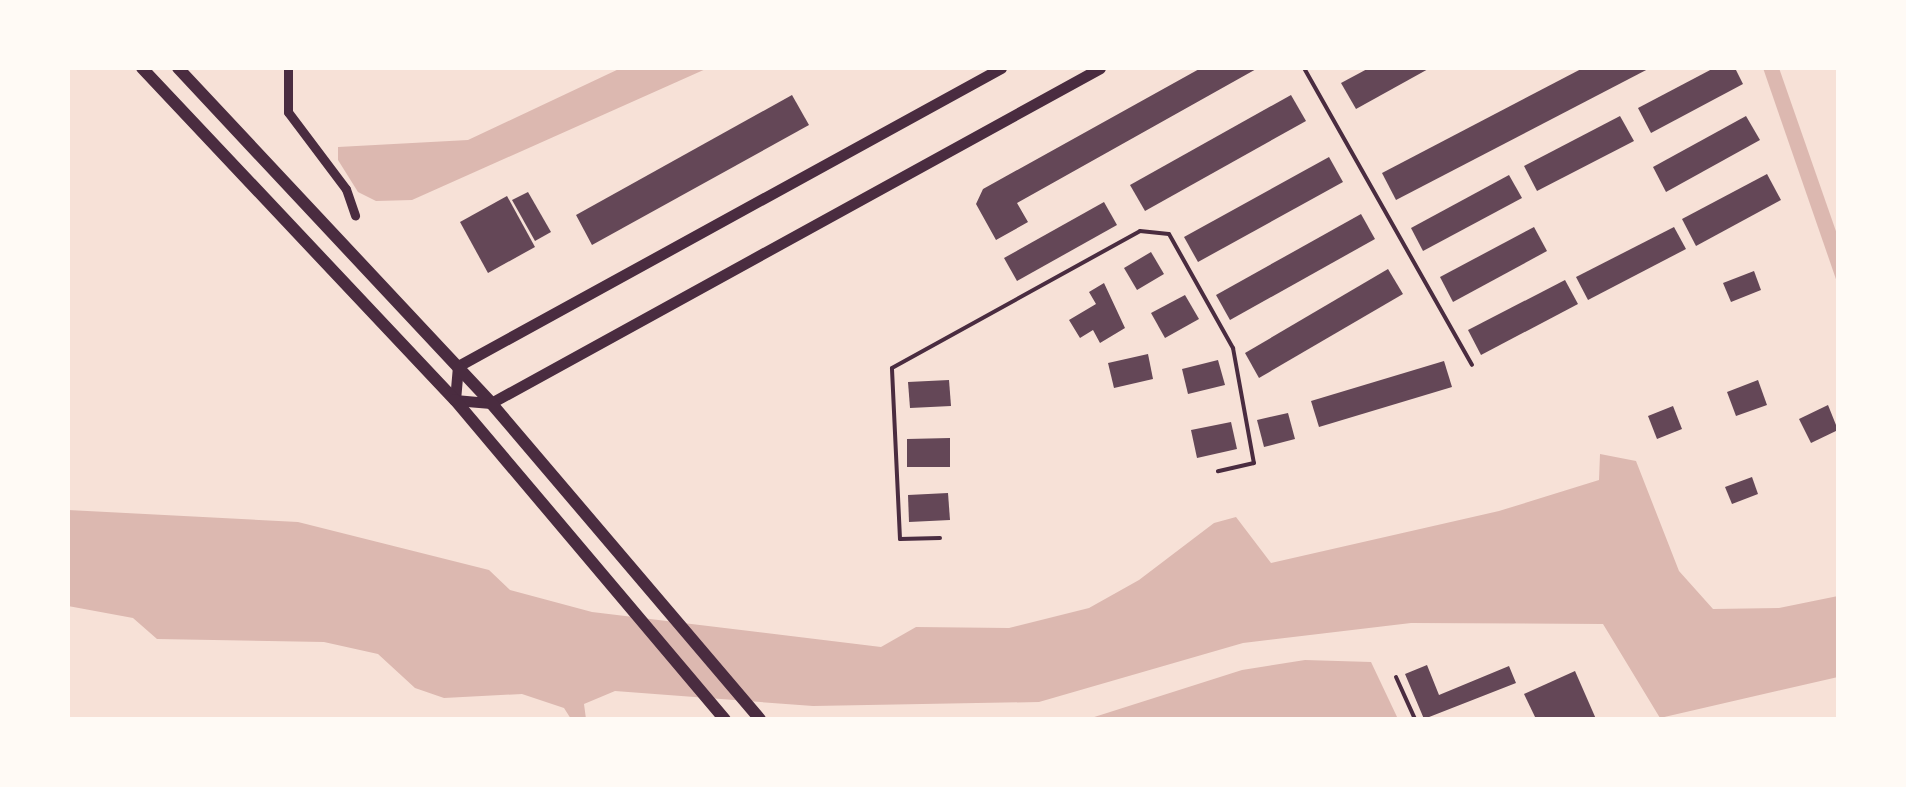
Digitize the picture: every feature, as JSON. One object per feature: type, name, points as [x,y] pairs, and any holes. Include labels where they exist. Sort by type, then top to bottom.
[{"type":"main road","points":[[142,68],[455,400],[606,572],[725,719]]},
{"type":"main road","points":[[178,68],[458,366],[636,569],[760,719]]},
{"type":"main road","points":[[458,366],[1001,68]]},
{"type":"main road","points":[[455,400],[491,403],[1100,68]]},
{"type":"main road","points":[[455,400],[458,366]]},
{"type":"street","points":[[288,68],[288,112],[346,189],[355,215]]},
{"type":"lane","points":[[1304,68],[1472,365]]},
{"type":"lane","points":[[940,538],[900,539],[892,368],[1140,231],[1169,234],[1233,348],[1254,463],[1218,471]]},
{"type":"lane","points":[[1396,677],[1415,719]]},
{"type":"shaded area","points":[[621,68],[708,68],[412,200],[376,201],[358,192],[338,160],[338,147],[468,140]]},
{"type":"shaded area","points":[[1763,68],[1779,68],[1838,237],[1838,285]]},
{"type":"shaded area","points":[[1600,454],[1636,461],[1679,571],[1713,609],[1779,608],[1838,596],[1838,677],[1660,718],[1603,624],[1411,623],[1243,643],[1039,702],[813,706],[615,691],[584,704],[586,719],[571,719],[564,708],[522,694],[444,698],[415,688],[378,654],[324,642],[157,639],[133,618],[68,606],[68,510],[298,522],[489,570],[510,590],[592,612],[881,647],[916,627],[1009,628],[1089,608],[1139,580],[1214,523],[1236,517],[1271,563],[1499,511],[1599,480]]},
{"type":"shaded area","points":[[1305,660],[1371,662],[1398,719],[1088,719],[1242,670]]},
{"type":"building","points":[[1201,68],[1258,68],[1017,203],[1028,222],[996,240],[976,204],[983,189]]},
{"type":"building","points":[[1369,68],[1430,68],[1356,109],[1341,83]]},
{"type":"building","points":[[1583,68],[1650,68],[1396,200],[1382,173]]},
{"type":"building","points":[[1714,68],[1735,68],[1743,84],[1651,133],[1638,108]]},
{"type":"building","points":[[792,95],[809,125],[592,245],[576,215]]},
{"type":"building","points":[[1291,95],[1306,121],[1145,211],[1130,185]]},
{"type":"building","points":[[1620,116],[1634,141],[1537,191],[1524,166]]},
{"type":"building","points":[[1746,116],[1760,140],[1666,192],[1653,167]]},
{"type":"building","points":[[1329,157],[1343,182],[1198,262],[1184,237]]},
{"type":"building","points":[[1767,174],[1781,200],[1696,246],[1682,219]]},
{"type":"building","points":[[1509,175],[1522,198],[1423,251],[1411,228]]},
{"type":"building","points":[[528,192],[551,232],[535,241],[512,200]]},
{"type":"building","points":[[507,196],[535,247],[488,273],[460,222]]},
{"type":"building","points":[[1104,202],[1117,225],[1017,281],[1004,258]]},
{"type":"building","points":[[1361,214],[1375,239],[1230,320],[1216,295]]},
{"type":"building","points":[[1534,227],[1547,251],[1453,302],[1440,277]]},
{"type":"building","points":[[1674,227],[1686,249],[1588,300],[1576,277]]},
{"type":"building","points":[[1151,252],[1164,274],[1137,290],[1124,268]]},
{"type":"building","points":[[1388,269],[1403,294],[1259,378],[1245,353]]},
{"type":"building","points":[[1754,271],[1761,290],[1731,302],[1723,283]]},
{"type":"building","points":[[1565,280],[1578,304],[1481,355],[1468,330]]},
{"type":"building","points":[[1104,283],[1125,328],[1100,343],[1093,330],[1080,338],[1069,320],[1096,304],[1089,292]]},
{"type":"building","points":[[1185,295],[1199,319],[1165,338],[1151,313]]},
{"type":"building","points":[[1148,354],[1153,379],[1114,388],[1108,363]]},
{"type":"building","points":[[1218,360],[1225,385],[1188,394],[1182,369]]},
{"type":"building","points":[[1444,361],[1452,387],[1319,427],[1311,401]]},
{"type":"building","points":[[949,380],[951,406],[910,408],[908,382]]},
{"type":"building","points":[[1758,380],[1767,405],[1736,416],[1727,392]]},
{"type":"building","points":[[1828,405],[1838,430],[1811,443],[1799,419]]},
{"type":"building","points":[[1673,406],[1682,429],[1657,439],[1648,416]]},
{"type":"building","points":[[1288,413],[1295,439],[1264,447],[1257,420]]},
{"type":"building","points":[[1231,422],[1237,449],[1197,458],[1191,430]]},
{"type":"building","points":[[950,438],[950,467],[907,467],[907,439]]},
{"type":"building","points":[[1752,477],[1758,494],[1732,504],[1725,487]]},
{"type":"building","points":[[948,493],[950,520],[909,522],[908,495]]},
{"type":"building","points":[[1427,665],[1439,695],[1509,666],[1516,683],[1424,719],[1405,674]]},
{"type":"building","points":[[1575,671],[1596,719],[1536,719],[1524,694]]}]
